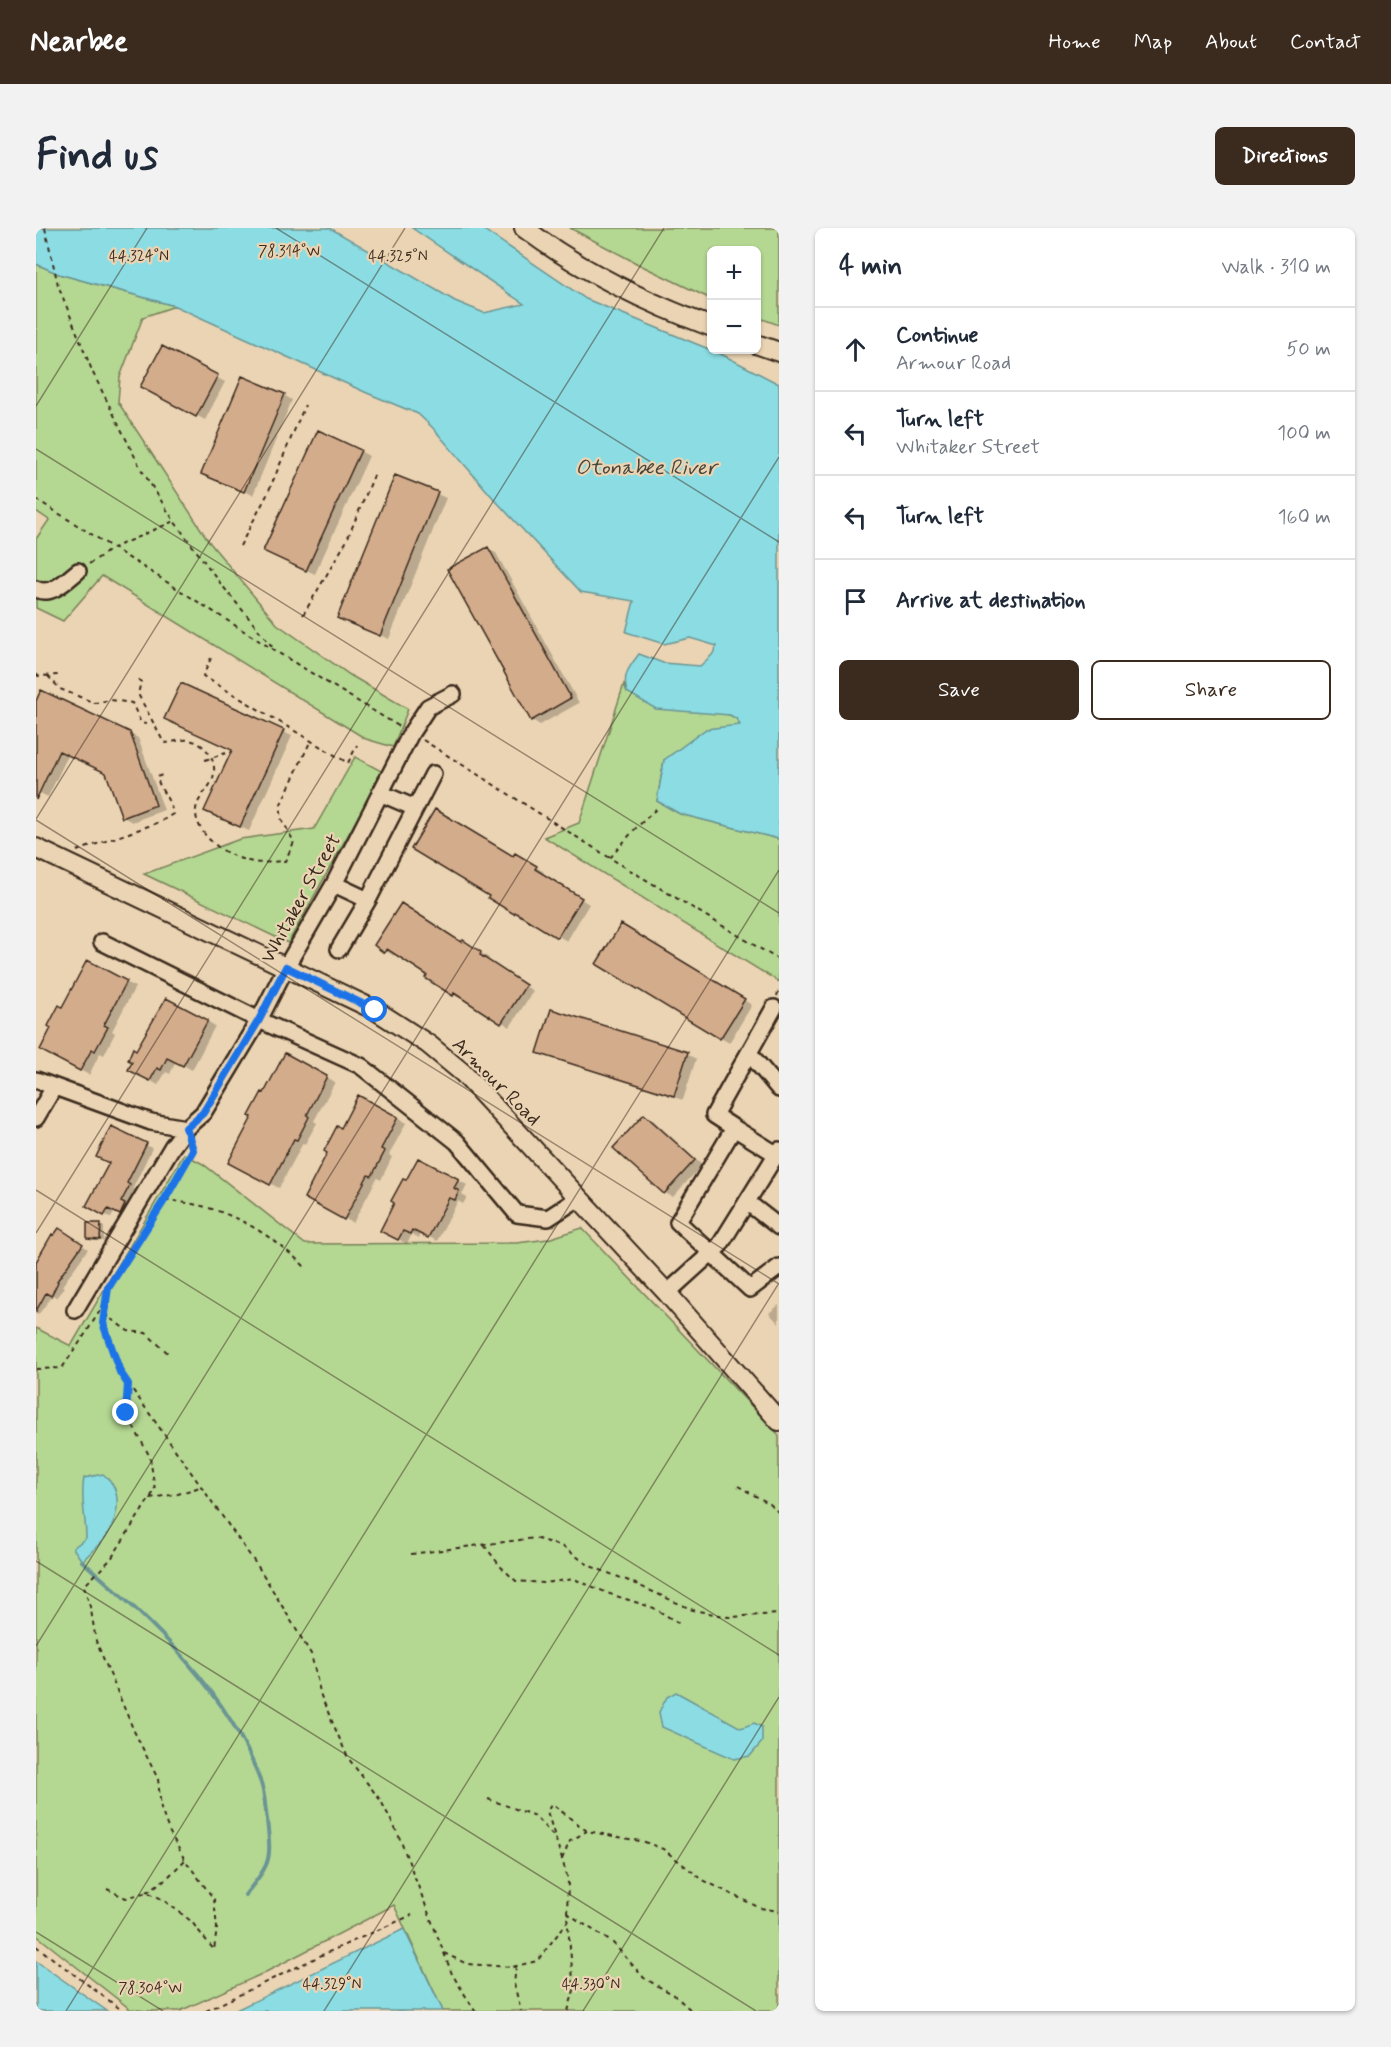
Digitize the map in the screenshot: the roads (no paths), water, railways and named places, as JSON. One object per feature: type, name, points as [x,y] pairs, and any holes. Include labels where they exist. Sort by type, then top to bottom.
[{"type":"main road","points":[[524,228],[593,274],[670,312],[707,326]]},
{"type":"main road","points":[[761,346],[779,352]]},
{"type":"main road","name":"Armour Road","points":[[36,848],[375,1010],[428,1044],[463,1073],[667,1293],[779,1421]]},
{"type":"street","points":[[36,589],[41,592],[56,589],[78,571]]},
{"type":"street","name":"Whitaker Street","points":[[75,1310],[172,1147],[186,1128],[203,1113],[259,1020],[286,967],[334,884],[411,733],[428,707],[453,694]]},
{"type":"street","points":[[339,949],[368,900],[433,774]]},
{"type":"street","points":[[380,793],[415,808]]},
{"type":"street","points":[[334,884],[368,900]]},
{"type":"street","points":[[102,942],[259,1020],[361,1066],[457,1142],[517,1214],[548,1218],[579,1198]]},
{"type":"street","points":[[667,1293],[720,1245],[778,1152],[714,1115],[774,1008]]},
{"type":"street","points":[[749,1053],[779,1089]]},
{"type":"street","points":[[36,1080],[151,1122],[186,1128]]},
{"type":"street","points":[[36,1118],[54,1087]]},
{"type":"street","points":[[734,1128],[678,1222],[750,1289],[779,1266]]},
{"type":"street","points":[[747,1202],[779,1227]]},
{"type":"water","name":"Otonabee River","points":[[36,228],[330,228],[455,301],[484,313],[524,304],[412,228],[481,228],[586,299],[707,348],[707,354],[721,354],[779,384],[779,839],[680,814],[657,801],[664,760],[706,729],[740,725],[737,719],[730,715],[656,709],[627,692],[625,681],[627,671],[639,654],[663,663],[700,666],[712,655],[717,646],[690,638],[664,644],[626,632],[634,601],[581,592],[418,414],[175,306],[59,274],[36,264]]},
{"type":"water","points":[[103,1474],[113,1484],[116,1492],[115,1516],[105,1537],[82,1561],[73,1548],[86,1538],[84,1478]]},
{"type":"water","points":[[676,1692],[741,1728],[754,1723],[762,1727],[762,1742],[750,1756],[734,1759],[662,1727],[659,1712],[667,1697]]},
{"type":"water","points":[[404,1929],[443,2011],[234,2011]]},
{"type":"water","points":[[36,1961],[107,2011],[36,2011]]},
{"type":"waterway","points":[[82,1561],[135,1609],[186,1661],[230,1718],[247,1750],[261,1783],[269,1848],[268,1860],[264,1869],[245,1895]]}]
